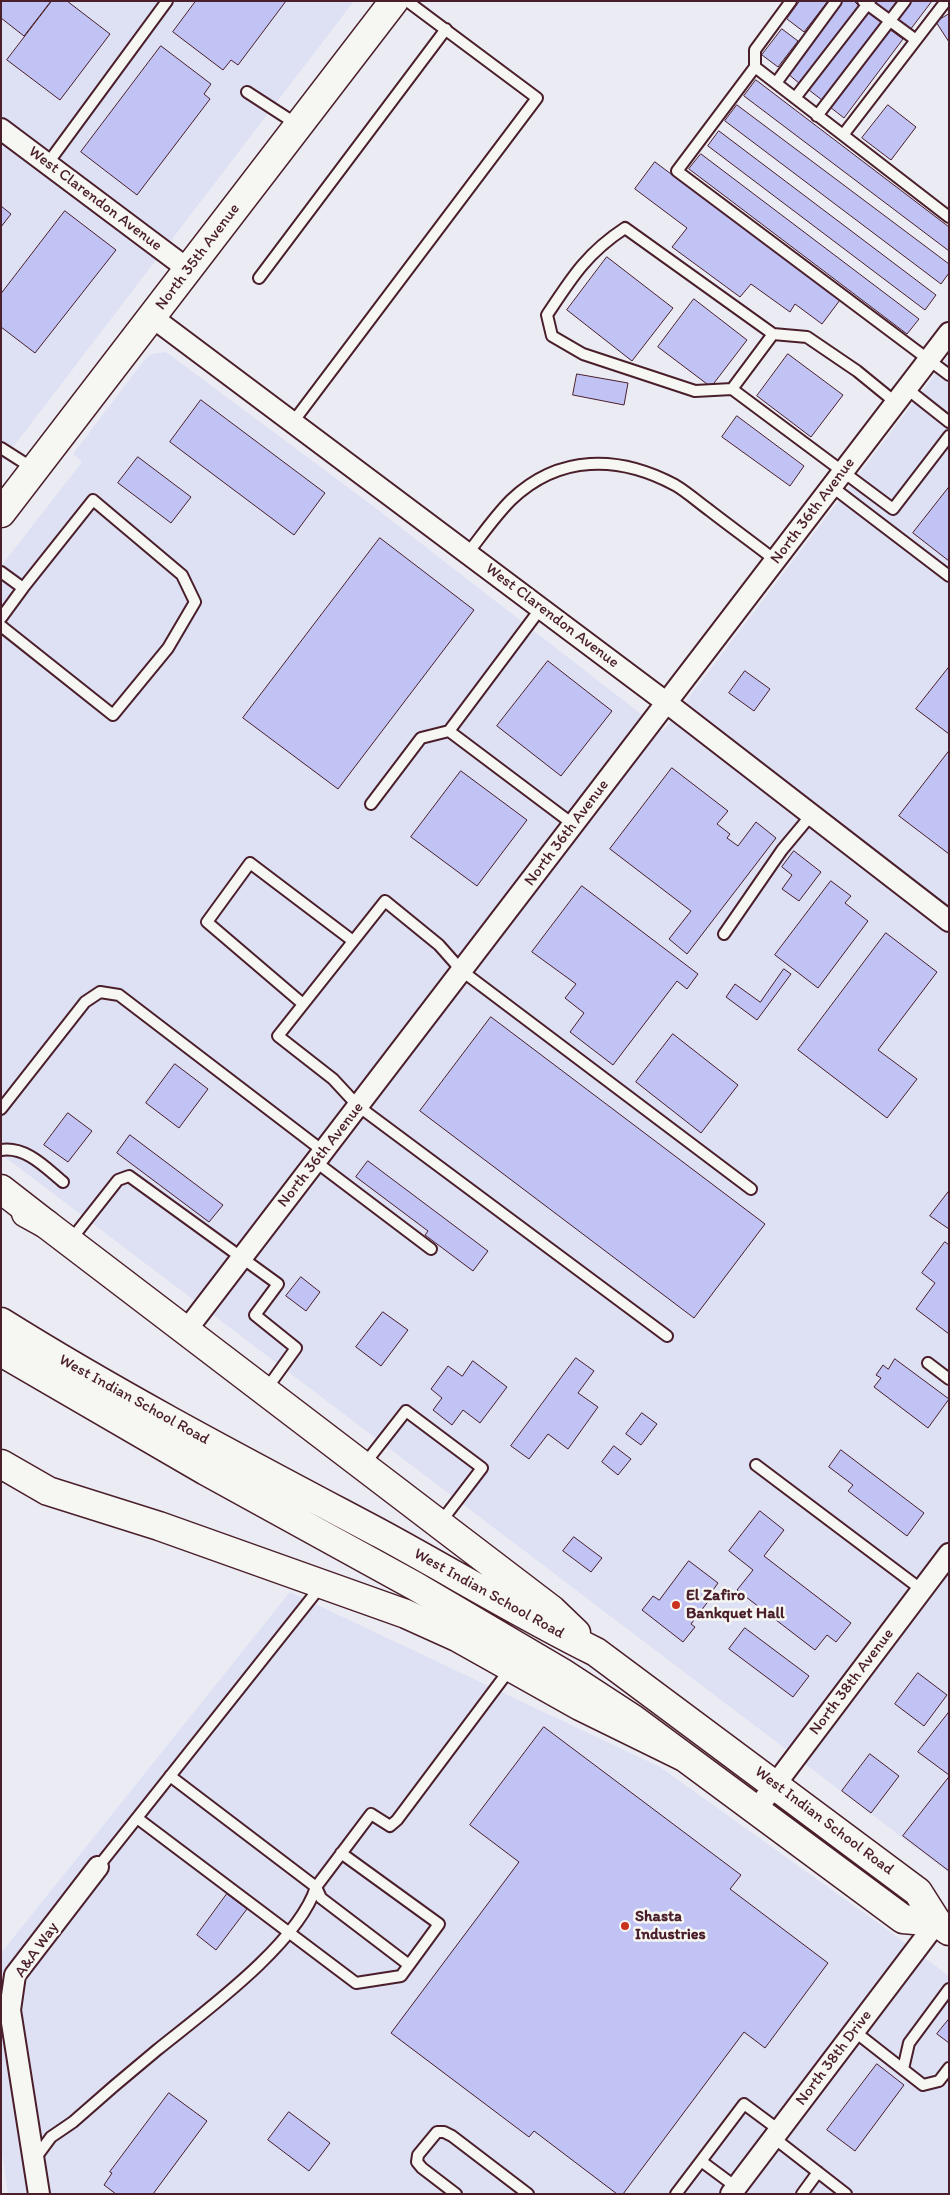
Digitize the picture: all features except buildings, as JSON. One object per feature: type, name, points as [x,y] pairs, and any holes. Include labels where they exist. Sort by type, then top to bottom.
[{"type":"main road","name":"North 35th Avenue","points":[[1,513],[394,1]]},
{"type":"main road","points":[[1,1190],[552,1610],[596,1652]]},
{"type":"main road","points":[[1,1204],[20,1210],[46,1224]]},
{"type":"main road","name":"West Indian School Road","points":[[1,1322],[73,1367],[430,1561],[542,1625],[596,1652],[918,1892],[945,1928]]},
{"type":"main road","name":"West Indian School Road","points":[[1,1352],[561,1672],[633,1719],[903,1919],[945,1928]]},
{"type":"main road","points":[[1,1464],[48,1491],[323,1583],[415,1618],[457,1637],[580,1706],[682,1756]]},
{"type":"street","name":"West Clarendon Avenue","points":[[1,128],[189,270]]},
{"type":"street","name":"West Clarendon Avenue","points":[[152,317],[667,703],[949,921]]},
{"type":"street","name":"North 36th Avenue","points":[[185,1332],[949,333]]},
{"type":"street","name":"North 38th Avenue","points":[[756,1810],[949,1554]]},
{"type":"street","name":"A&A Way","points":[[39,2194],[10,2010],[15,1976],[98,1867]]},
{"type":"street","name":"North 38th Drive","points":[[734,2190],[854,2031],[945,1928]]},
{"type":"lane","points":[[48,164],[167,1]]},
{"type":"lane","points":[[293,422],[537,98],[407,1]]},
{"type":"lane","points":[[791,1],[755,50],[755,68],[677,171],[949,376]]},
{"type":"lane","points":[[776,83],[836,1]]},
{"type":"lane","points":[[818,116],[904,1]]},
{"type":"lane","points":[[843,135],[946,1]]},
{"type":"lane","points":[[795,98],[867,2],[916,40]]},
{"type":"lane","points":[[259,278],[446,30]]},
{"type":"lane","points":[[755,68],[949,217]]},
{"type":"lane","points":[[247,92],[299,126]]},
{"type":"lane","points":[[949,422],[857,371],[807,337],[773,334],[625,228],[601,244],[575,272],[547,315],[552,336],[583,354],[695,391],[732,389],[949,576]]},
{"type":"lane","points":[[732,389],[773,334]]},
{"type":"lane","points":[[837,479],[893,509],[949,436]]},
{"type":"lane","points":[[1,448],[35,470]]},
{"type":"lane","points":[[468,553],[512,499],[532,484],[556,471],[584,463],[615,464],[644,472],[676,486],[775,560]]},
{"type":"lane","points":[[1,618],[93,500],[182,576],[195,602],[168,648],[113,715],[1,626]]},
{"type":"lane","points":[[1,572],[23,588]]},
{"type":"lane","points":[[371,804],[421,738],[449,731],[541,608]]},
{"type":"lane","points":[[449,731],[574,825]]},
{"type":"lane","points":[[724,934],[782,850],[812,814]]},
{"type":"lane","points":[[303,1004],[207,922],[250,863],[353,941]]},
{"type":"lane","points":[[667,1336],[358,1106],[333,1079],[278,1036],[385,901],[440,945],[462,971],[751,1190]]},
{"type":"lane","points":[[1,1109],[85,1002],[100,992],[119,995],[431,1249]]},
{"type":"lane","points":[[1,1150],[8,1149],[28,1154],[63,1182]]},
{"type":"lane","points":[[69,1242],[118,1180],[129,1176],[278,1284],[255,1315],[296,1348],[264,1392]]},
{"type":"lane","points":[[928,1363],[949,1379]]},
{"type":"lane","points":[[363,1466],[406,1411],[482,1468],[440,1524]]},
{"type":"lane","points":[[756,1466],[922,1590]]},
{"type":"lane","points":[[98,1867],[323,1583]]},
{"type":"lane","points":[[34,2160],[51,2137],[73,2122],[277,1948],[312,1899],[316,1887],[371,1814],[390,1826],[397,1820],[512,1667]]},
{"type":"lane","points":[[170,1776],[316,1887],[322,1898],[409,1965]]},
{"type":"lane","points":[[137,1818],[356,1983],[401,1976],[440,1924],[342,1853]]},
{"type":"lane","points":[[903,2069],[909,2043],[949,1989]]},
{"type":"lane","points":[[854,2031],[923,2085],[939,2081],[949,2068]]},
{"type":"lane","points":[[676,2194],[744,2104],[818,2172],[846,2194]]},
{"type":"lane","points":[[456,2194],[417,2162],[418,2155],[437,2132],[444,2132],[452,2136],[528,2194]]},
{"type":"lane","points":[[701,2161],[734,2190]]},
{"type":"lane","points":[[802,2194],[818,2172]]},
{"type":"shaded area","points":[[1,1],[354,1],[1,463]]},
{"type":"shaded area","points":[[166,352],[369,503],[663,731],[949,356],[949,1873],[1,1154],[1,566],[82,462],[73,454],[142,363],[151,354]]},
{"type":"shaded area","points":[[290,1592],[660,1767],[949,1976],[949,2194],[8,2194],[1,2145],[1,1953]]},
{"type":"place","name":"El Zafiro Bankquet Hall","points":[[676,1605]]},
{"type":"place","name":"Shasta Industries","points":[[625,1926]]}]
